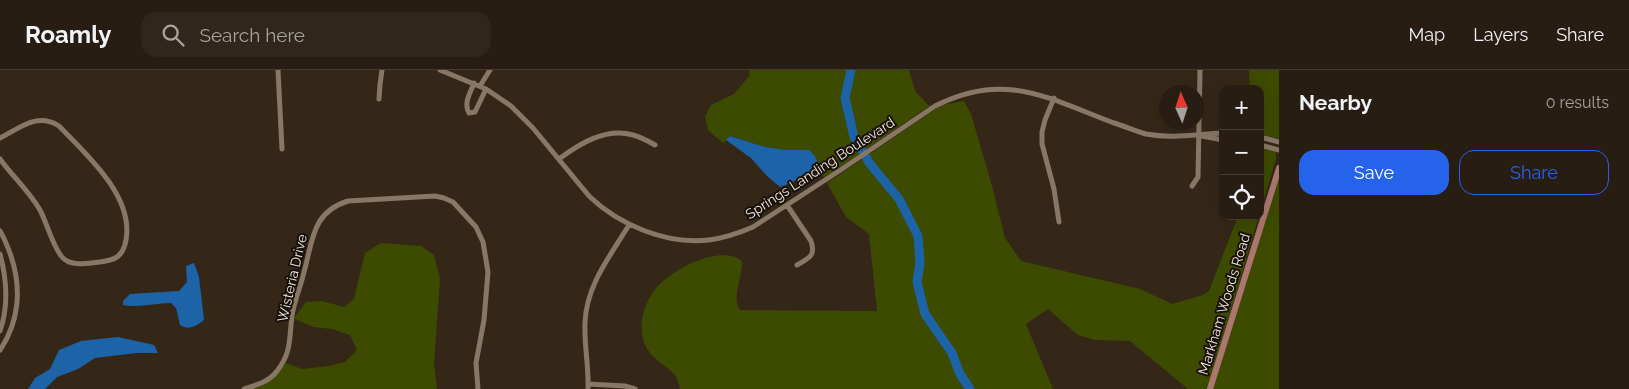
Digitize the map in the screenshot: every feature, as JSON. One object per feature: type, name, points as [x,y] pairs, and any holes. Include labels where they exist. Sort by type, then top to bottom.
[{"type":"main road","name":"Markham Woods Road","points":[[1210,389],[1279,168]]},
{"type":"street","points":[[278,70],[282,149]]},
{"type":"street","points":[[379,99],[382,70]]},
{"type":"street","name":"Springs Landing Boulevard","points":[[440,70],[483,87],[523,116],[598,205],[629,225],[684,240],[711,240],[739,233],[753,227],[936,106],[964,92],[1005,87],[1036,92],[1146,134],[1199,136],[1219,139]]},
{"type":"street","points":[[474,83],[466,104],[466,109],[469,112],[475,112],[490,70]]},
{"type":"street","points":[[1192,186],[1198,177],[1200,70]]},
{"type":"street","points":[[1054,98],[1045,120],[1042,144],[1056,197],[1059,222]]},
{"type":"street","points":[[0,138],[34,120],[42,119],[59,126],[105,176],[123,210],[127,233],[125,243],[118,257],[112,261],[86,263],[73,263],[64,260],[58,253],[48,226],[31,197],[0,159]]},
{"type":"street","points":[[559,159],[586,141],[610,134],[632,134],[655,145]]},
{"type":"street","name":"Springs Landing Boulevard","points":[[1199,136],[1219,134]]},
{"type":"street","points":[[1264,138],[1279,142]]},
{"type":"street","points":[[1264,146],[1279,150]]},
{"type":"street","name":"Wisteria Drive","points":[[244,389],[266,381],[276,372],[288,353],[292,316],[313,235],[315,228],[325,213],[337,204],[348,201],[425,195],[444,198],[453,202],[476,227],[483,242],[488,272],[484,320],[476,363],[478,389]]},
{"type":"street","points":[[787,206],[811,241],[813,248],[809,258],[797,265]]},
{"type":"street","points":[[629,225],[596,280],[585,322],[588,386],[625,386],[635,389]]},
{"type":"street","points":[[0,232],[12,260],[18,287],[18,298],[14,324],[0,350]]},
{"type":"street","points":[[0,254],[7,289],[6,309],[0,331]]},
{"type":"green space","points":[[749,70],[909,70],[915,91],[928,105],[931,105],[824,178],[818,167],[819,165],[786,150],[765,147],[731,136],[723,143],[708,130],[705,117],[711,105],[734,94],[750,75]]},
{"type":"green space","points":[[1249,70],[1279,70],[1279,139],[1264,135],[1264,85],[1250,85]]},
{"type":"green space","points":[[964,101],[971,114],[1005,238],[1021,261],[1140,289],[1172,304],[1203,295],[1209,291],[1236,220],[1258,220],[1208,389],[1188,389],[1130,341],[1095,340],[1078,335],[1048,309],[1026,324],[1053,389],[680,389],[674,374],[647,349],[643,340],[642,323],[646,306],[654,291],[670,275],[695,262],[721,255],[732,256],[742,261],[737,293],[740,310],[877,311],[869,234],[846,217],[827,183],[943,105]]},
{"type":"green space","points":[[1264,149],[1276,153],[1264,200]]},
{"type":"green space","points":[[1279,177],[1279,389],[1213,389]]},
{"type":"green space","points":[[381,243],[421,246],[434,255],[440,279],[434,364],[437,389],[246,389],[273,376],[286,363],[302,369],[329,366],[345,362],[357,350],[350,335],[332,329],[313,327],[295,319],[295,317],[306,302],[322,301],[344,307],[354,299],[365,253]]},
{"type":"water","points":[[730,136],[765,147],[786,150],[809,150],[817,160],[818,167],[793,182],[780,187],[751,158],[726,140]]},
{"type":"water","points":[[194,263],[199,277],[204,320],[198,324],[189,328],[180,325],[176,308],[171,303],[123,305],[123,301],[130,294],[179,291],[187,282],[186,266]]},
{"type":"water","points":[[118,337],[154,345],[158,353],[137,353],[95,358],[78,369],[57,377],[45,389],[28,389],[35,378],[50,369],[59,350],[81,341]]},
{"type":"waterway","points":[[851,70],[845,98],[854,137],[870,164],[899,199],[918,236],[920,263],[917,282],[925,314],[952,353],[960,374],[970,389]]}]
